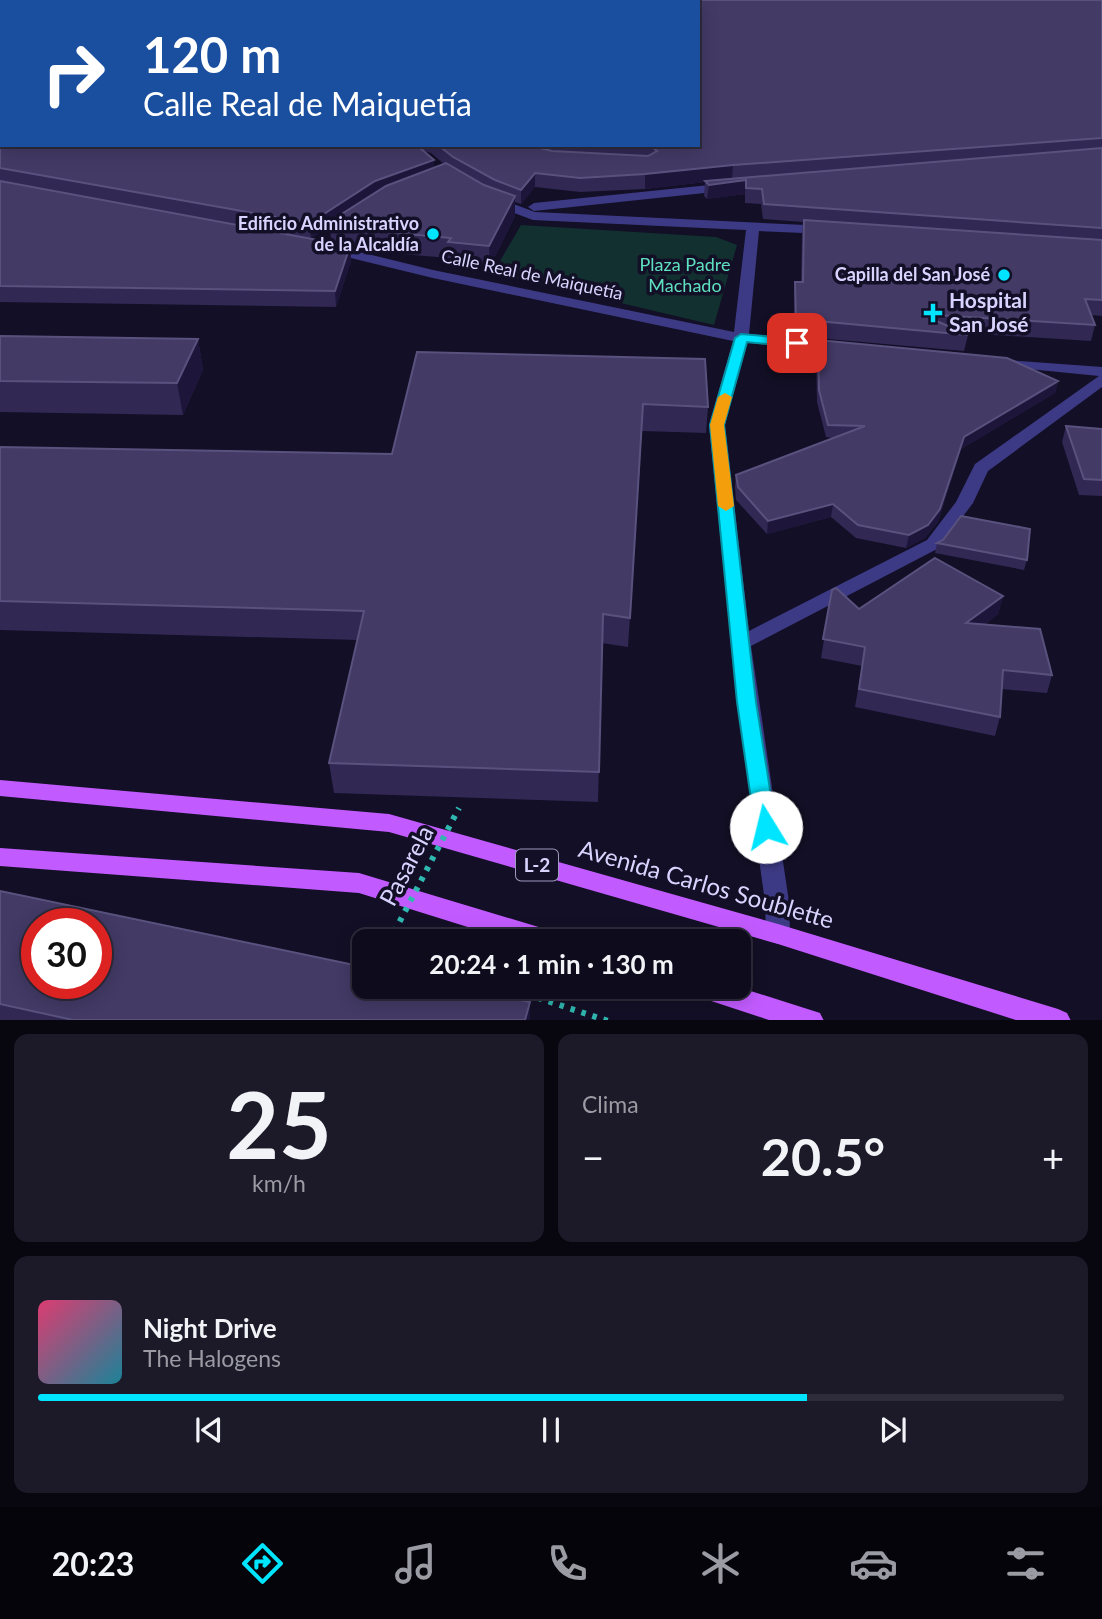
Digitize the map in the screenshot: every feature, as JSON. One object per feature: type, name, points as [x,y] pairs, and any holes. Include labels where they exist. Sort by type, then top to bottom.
[{"type":"main road","name":"Avenida Carlos Soublette","points":[[0,788],[389,823],[778,933],[1059,1020]]},
{"type":"main road","points":[[0,856],[359,883],[509,929]]},
{"type":"main road","points":[[742,999],[811,1020]]},
{"type":"street","points":[[512,210],[746,185]]},
{"type":"street","points":[[480,194],[512,210],[533,216],[837,231]]},
{"type":"street","points":[[753,225],[741,338],[717,425],[747,702],[777,902],[778,933]]},
{"type":"street","name":"Calle Real de Maiquetía","points":[[319,241],[433,274],[741,338],[852,348]]},
{"type":"street","points":[[991,361],[1102,372]]},
{"type":"street","points":[[741,643],[933,544],[964,503],[981,468],[1102,380]]},
{"type":"path","name":"Pasarela","points":[[396,929],[459,808]]},
{"type":"path","points":[[542,999],[608,1020]]},
{"type":"green space","name":"Plaza Padre Machado","points":[[521,225],[716,237],[737,245],[714,325],[493,273]]},
{"type":"building","points":[[700,0],[1102,0],[1102,138],[645,174],[580,178],[535,173],[521,190],[495,180],[440,147],[536,147],[552,151],[648,156],[657,151],[652,147],[700,147]]},
{"type":"building","points":[[0,147],[417,147],[434,160],[375,181],[310,223],[0,168]]},
{"type":"building","points":[[1102,148],[1102,228],[764,204],[762,189],[746,188],[746,180],[709,185],[705,181]]},
{"type":"building","points":[[446,163],[484,185],[515,196],[489,246],[448,242],[451,238],[364,230],[329,222],[386,186]]},
{"type":"building","points":[[0,181],[350,246],[335,291],[0,286]]},
{"type":"building","name":"Hospital San José","points":[[804,220],[1102,240],[1102,300],[1085,299],[1095,325],[921,314],[968,335],[796,319],[795,282],[803,282]]},
{"type":"building","points":[[0,336],[198,339],[177,383],[0,381]]},
{"type":"building","points":[[818,340],[1007,358],[1058,381],[964,437],[940,509],[928,525],[909,535],[858,525],[833,504],[768,521],[738,487],[736,475],[865,426],[828,425],[819,390]]},
{"type":"building","points":[[417,352],[705,359],[708,407],[643,404],[630,618],[603,614],[599,772],[329,763],[364,611],[0,601],[0,447],[392,454]]},
{"type":"building","points":[[1066,426],[1102,429],[1102,480],[1084,479]]},
{"type":"building","points":[[961,516],[1030,529],[1027,560],[937,543],[943,540]]},
{"type":"building","points":[[935,558],[1003,596],[966,623],[1040,629],[1052,675],[1003,670],[1000,717],[859,689],[865,647],[823,639],[832,590],[836,588],[859,609]]},
{"type":"building","points":[[0,891],[81,908],[21,908],[21,999],[112,999],[112,914],[352,964],[352,999],[516,999],[530,1002],[525,1020],[73,1020],[0,1004]]},
{"type":"slow traffic","points":[[725,397],[717,425],[726,506]]},
{"type":"place","name":"Edificio Administrativo de la Alcaldía","points":[[433,234]]},
{"type":"place","name":"Capilla del San José","points":[[1004,275]]},
{"type":"place","name":"Hospital San José","points":[[933,313]]},
{"type":"route","points":[[766,827],[747,702],[717,425],[741,338],[797,343]]}]
